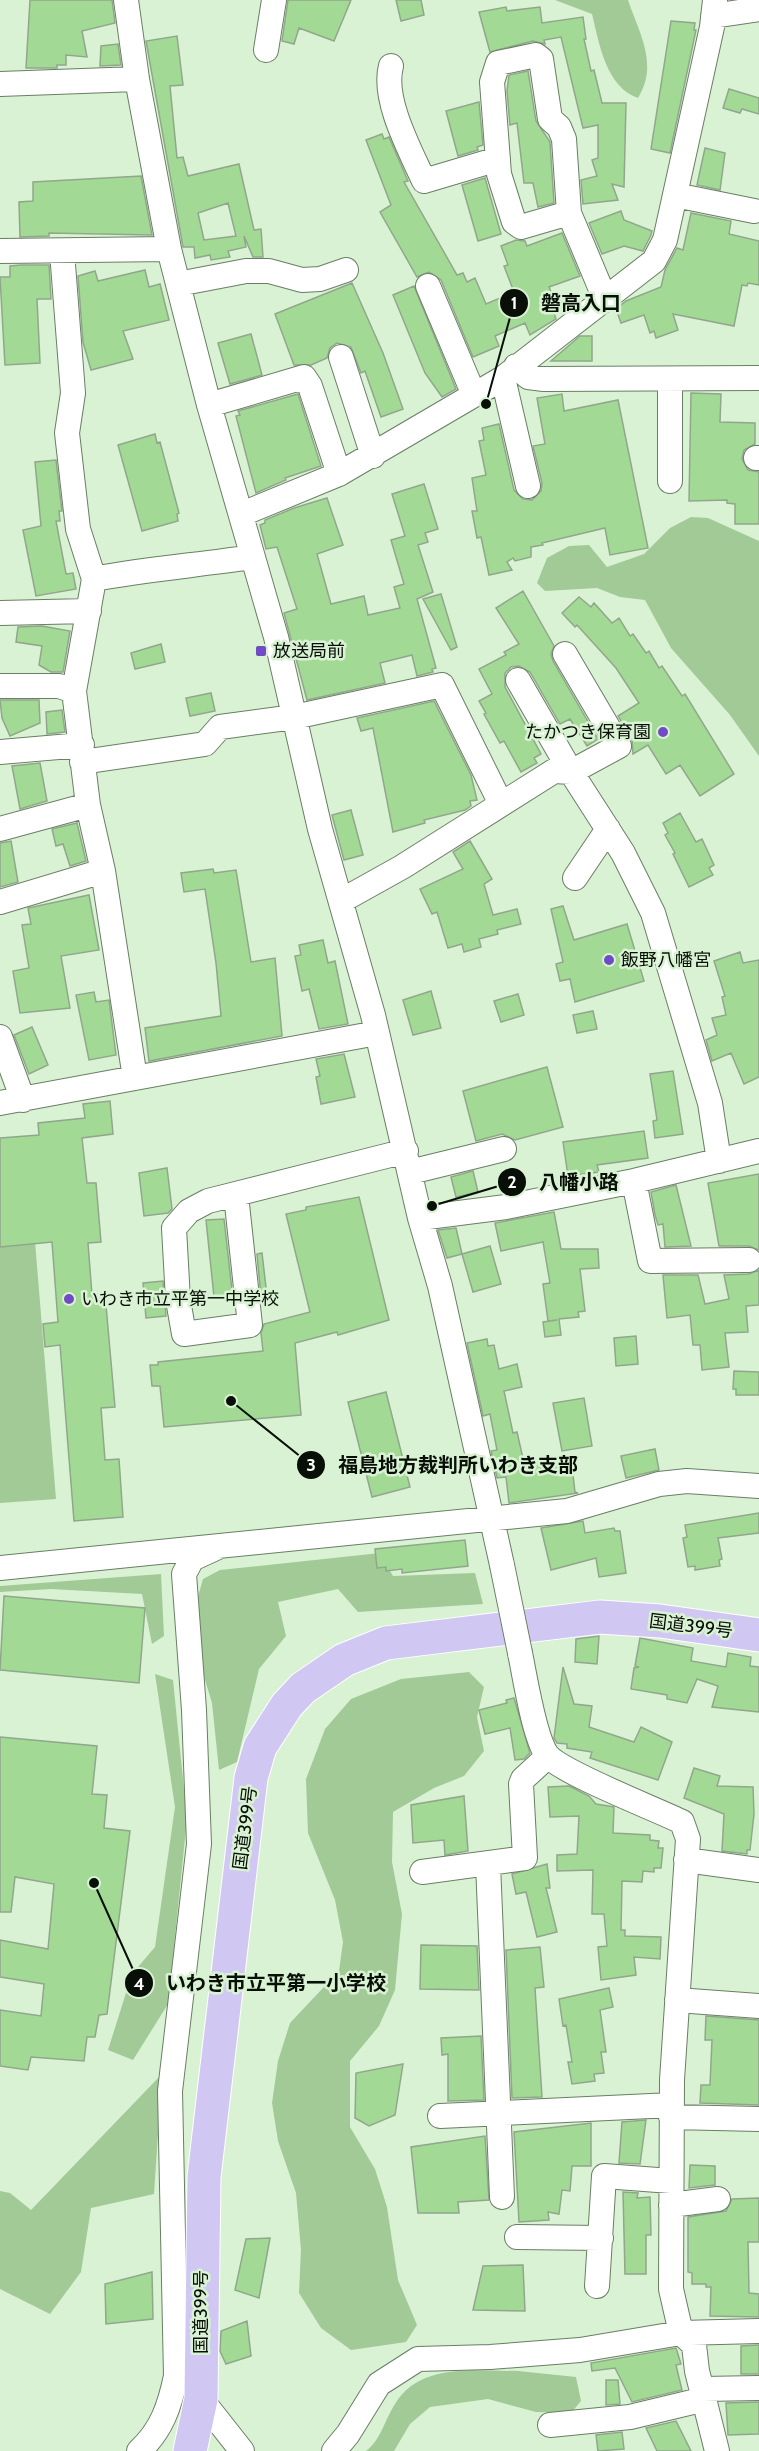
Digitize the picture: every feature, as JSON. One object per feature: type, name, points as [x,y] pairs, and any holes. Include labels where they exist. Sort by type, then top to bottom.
[{"type":"highway","name":"国道399号","points":[[191,2445],[201,2399],[204,2177],[251,1778],[260,1748],[287,1705],[303,1689],[344,1660],[386,1643],[404,1640],[600,1617],[660,1621],[759,1635]]},
{"type":"street","points":[[126,0],[137,79],[169,249],[209,405],[276,637],[294,717],[377,1033],[420,1218],[440,1286],[540,1740],[548,1756],[572,1771],[682,1822],[688,1839],[672,2111],[671,2289],[681,2332],[694,2345],[717,2451]]},
{"type":"street","points":[[266,50],[274,0]]},
{"type":"street","points":[[242,514],[339,474],[474,395],[509,372],[654,261],[665,240],[714,8],[759,9]]},
{"type":"street","points":[[569,213],[521,227],[514,222],[498,159],[492,74],[498,63],[536,55],[541,59],[550,119],[559,127],[564,139],[569,213],[605,299]]},
{"type":"street","points":[[391,66],[388,79],[400,126],[424,181],[498,159]]},
{"type":"street","points":[[0,84],[137,79]]},
{"type":"street","points":[[675,195],[754,211]]},
{"type":"street","points":[[0,251],[169,249]]},
{"type":"street","points":[[63,252],[73,393],[67,433],[78,529],[93,579],[74,692],[88,805],[103,871],[135,1078]]},
{"type":"street","points":[[178,284],[246,271],[269,271],[302,280],[320,279],[346,270]]},
{"type":"street","points":[[428,286],[474,395]]},
{"type":"street","points":[[341,357],[373,456]]},
{"type":"street","points":[[509,372],[544,379],[759,378]]},
{"type":"street","points":[[509,372],[528,486]]},
{"type":"street","points":[[209,405],[304,377],[310,386],[339,474]]},
{"type":"street","points":[[670,379],[670,481]]},
{"type":"street","points":[[93,579],[145,569],[184,567],[252,557]]},
{"type":"street","points":[[0,613],[88,611]]},
{"type":"street","points":[[341,901],[554,771],[571,772],[619,746],[565,654]]},
{"type":"street","points":[[518,680],[571,772],[628,862],[653,913],[710,1103],[719,1161]]},
{"type":"street","points":[[0,752],[82,753],[205,744],[220,727],[294,717],[442,685],[501,804]]},
{"type":"street","points":[[0,686],[59,686],[74,692]]},
{"type":"street","points":[[0,829],[88,805]]},
{"type":"street","points":[[574,879],[608,829]]},
{"type":"street","points":[[0,902],[103,871]]},
{"type":"street","points":[[0,1037],[11,1102],[377,1033]]},
{"type":"street","points":[[236,1195],[250,1325],[184,1334],[178,1300],[174,1228],[189,1211],[208,1201],[236,1195],[408,1161],[504,1149]]},
{"type":"street","points":[[420,1218],[507,1207],[634,1181],[759,1151]]},
{"type":"street","points":[[634,1181],[650,1261],[749,1260]]},
{"type":"street","points":[[0,1568],[492,1521],[567,1511],[659,1484],[687,1481],[759,1486]]},
{"type":"street","points":[[139,2451],[149,2442],[169,2412],[176,2376],[170,2091],[199,1844],[194,1710],[184,1574],[192,1559],[218,1547]]},
{"type":"street","points":[[422,1872],[525,1858],[521,1784],[523,1779],[548,1756]]},
{"type":"street","points":[[686,1860],[759,1870]]},
{"type":"street","points":[[488,1864],[496,2115],[502,2197]]},
{"type":"street","points":[[677,2000],[759,2006]]},
{"type":"street","points":[[440,2116],[672,2111],[759,2120]]},
{"type":"street","points":[[597,2286],[604,2176],[671,2181]]},
{"type":"street","points":[[671,2205],[718,2199]]},
{"type":"street","points":[[516,2236],[601,2238]]},
{"type":"street","points":[[334,2451],[348,2434],[379,2384],[418,2359],[580,2350],[681,2332],[759,2331]]},
{"type":"street","points":[[550,2425],[630,2417],[704,2394],[759,2388]]},
{"type":"street","points":[[201,2399],[242,2451]]},
{"type":"street","points":[[169,2412],[191,2445]]},
{"type":"green space","points":[[555,0],[628,0],[642,37],[647,61],[647,73],[638,98],[618,84],[611,74],[601,50],[592,14]]},
{"type":"green space","points":[[691,517],[708,518],[759,541],[759,756],[730,715],[671,648],[645,600],[620,597],[597,588],[545,591],[537,583],[547,558],[569,546],[589,545],[607,567],[644,554],[670,528]]},
{"type":"green space","name":"いわき市立平第一中学校","points":[[35,1241],[56,1499],[0,1503],[0,1243]]},
{"type":"green space","points":[[380,1553],[393,1576],[475,1573],[483,1604],[358,1612],[338,1589],[278,1602],[286,1636],[259,1669],[237,1762],[219,1770],[212,1703],[199,1660],[195,1607],[203,1579],[220,1570]]},
{"type":"green space","points":[[161,1574],[164,1636],[152,1644],[142,1594],[51,1589],[0,1592],[0,1586]]},
{"type":"green space","points":[[469,1672],[484,1687],[477,1717],[484,1751],[464,1776],[434,1788],[393,1812],[392,1862],[402,1914],[395,1990],[379,2026],[350,2061],[350,2127],[375,2169],[387,2207],[398,2280],[417,2325],[406,2342],[351,2350],[321,2328],[299,2293],[301,2250],[296,2193],[278,2141],[272,2103],[278,2061],[290,2023],[339,1971],[343,1942],[335,1900],[308,1833],[306,1779],[325,1729],[351,1699],[401,1679]]},
{"type":"green space","points":[[155,1674],[173,1680],[187,1819],[168,2004],[133,2060],[108,2050],[132,1974],[155,1947],[175,1807]]},
{"type":"green space","points":[[162,2074],[154,2194],[91,2208],[81,2272],[50,2314],[0,2289],[0,2191],[10,2193],[31,2210]]},
{"type":"green space","points":[[467,2370],[518,2371],[576,2377],[581,2401],[571,2413],[536,2412],[488,2399],[430,2407],[410,2424],[394,2451],[366,2451],[379,2435],[395,2404],[419,2381],[434,2375]]},
{"type":"building","points":[[30,0],[112,0],[115,23],[82,31],[87,57],[66,55],[66,65],[57,65],[57,68],[26,68]]},
{"type":"building","points":[[288,0],[351,0],[334,41],[299,28],[294,44],[282,41]]},
{"type":"building","points":[[396,0],[421,0],[424,15],[401,21]]},
{"type":"building","points":[[506,7],[507,11],[540,7],[542,23],[583,17],[586,39],[584,39],[591,71],[594,70],[602,103],[626,103],[624,187],[612,184],[618,200],[583,204],[581,180],[597,176],[592,160],[598,158],[598,125],[583,128],[561,37],[544,40],[545,44],[533,41],[490,52],[479,12]]},
{"type":"building","points":[[671,21],[695,23],[694,30],[696,30],[670,153],[651,149]]},
{"type":"building","points":[[177,36],[183,85],[170,86],[177,158],[183,157],[188,176],[239,164],[254,230],[261,229],[263,257],[253,257],[244,236],[246,247],[228,251],[230,257],[211,260],[210,255],[195,258],[194,247],[183,247],[146,41]],"holes":[[[228,203],[236,236],[204,240],[198,213]]]},
{"type":"building","points":[[118,44],[121,65],[100,66],[101,46]]},
{"type":"building","points":[[528,71],[536,121],[550,142],[554,203],[538,207],[533,183],[524,183],[517,123],[510,125],[507,91],[509,75]]},
{"type":"building","points":[[729,89],[759,98],[759,114],[742,109],[740,113],[723,108]]},
{"type":"building","points":[[479,102],[483,145],[477,147],[478,150],[458,156],[446,111]]},
{"type":"building","points":[[382,134],[384,139],[389,137],[408,181],[404,182],[457,275],[463,273],[467,282],[475,278],[486,304],[514,292],[504,266],[508,265],[501,246],[516,240],[525,241],[527,246],[562,233],[580,276],[549,287],[557,305],[552,307],[556,319],[530,335],[525,323],[495,336],[499,346],[473,357],[441,280],[429,272],[417,277],[380,212],[391,205],[366,140]]},
{"type":"building","points":[[705,148],[725,153],[720,190],[697,185]]},
{"type":"building","points":[[141,176],[152,235],[49,233],[49,236],[20,237],[19,202],[33,201],[33,182]]},
{"type":"building","points":[[485,178],[501,234],[478,241],[462,185]]},
{"type":"building","points":[[621,211],[624,220],[652,231],[651,235],[643,251],[624,246],[602,254],[589,223]]},
{"type":"building","points":[[691,213],[731,221],[729,234],[759,241],[759,285],[748,283],[747,286],[742,285],[734,326],[673,314],[678,330],[656,338],[654,331],[650,333],[644,315],[621,323],[616,309],[626,301],[661,287],[665,270],[677,248],[683,250]]},
{"type":"building","points":[[49,265],[51,299],[37,299],[40,363],[5,365],[0,277],[10,277],[10,266]]},
{"type":"building","points":[[145,270],[149,287],[160,284],[169,320],[123,331],[133,359],[91,370],[83,342],[78,276],[95,271],[98,281]]},
{"type":"building","points":[[352,283],[383,353],[403,409],[381,417],[365,371],[361,373],[351,347],[337,343],[330,348],[327,358],[311,365],[294,365],[275,314]]},
{"type":"building","points":[[414,286],[456,389],[442,397],[425,373],[393,295]]},
{"type":"building","points":[[251,334],[262,375],[230,384],[218,343]]},
{"type":"building","points":[[580,336],[592,336],[592,361],[551,361]]},
{"type":"building","points":[[691,393],[721,394],[720,422],[755,423],[755,444],[744,450],[742,459],[748,470],[759,472],[759,524],[735,524],[735,504],[727,503],[727,500],[689,501]]},
{"type":"building","points":[[298,394],[321,466],[285,478],[286,480],[256,493],[236,416],[240,415],[238,411]]},
{"type":"building","points":[[562,394],[564,411],[618,400],[648,548],[610,555],[605,528],[531,547],[531,557],[515,561],[513,558],[507,562],[512,570],[489,575],[481,537],[477,538],[472,511],[477,511],[472,478],[486,475],[479,441],[484,440],[482,428],[499,424],[514,490],[523,499],[532,500],[541,491],[542,483],[533,446],[545,444],[537,398]]},
{"type":"building","points":[[155,434],[157,443],[160,442],[179,513],[177,514],[178,521],[142,531],[118,445]]},
{"type":"building","points":[[56,460],[62,511],[59,511],[60,521],[56,521],[66,574],[73,573],[76,589],[36,596],[23,530],[41,526],[35,462]]},
{"type":"building","points":[[424,484],[438,529],[425,533],[428,542],[418,545],[433,592],[417,599],[436,668],[432,669],[433,672],[417,676],[412,655],[380,663],[385,683],[307,700],[284,613],[297,609],[277,547],[266,549],[260,525],[265,523],[265,520],[294,508],[327,498],[343,545],[317,554],[331,604],[364,596],[368,615],[400,608],[394,587],[404,584],[391,540],[405,536],[392,494]]},
{"type":"building","points":[[523,591],[554,646],[551,654],[553,661],[598,739],[587,746],[570,719],[560,724],[530,672],[519,666],[511,667],[505,673],[505,687],[541,754],[534,758],[537,763],[521,772],[504,741],[500,743],[484,714],[486,713],[479,701],[492,694],[479,669],[506,655],[504,652],[519,644],[496,608]]},
{"type":"building","points":[[441,594],[457,647],[451,650],[423,599]]},
{"type":"building","points":[[579,597],[591,607],[594,603],[612,623],[619,618],[630,636],[633,634],[646,653],[649,651],[659,668],[662,666],[682,696],[685,694],[734,774],[700,796],[680,765],[666,774],[648,745],[633,754],[632,739],[618,716],[639,703],[616,668],[577,625],[575,627],[562,613]]},
{"type":"building","points":[[42,626],[70,631],[63,672],[51,672],[39,665],[42,646],[16,642],[18,627]]},
{"type":"building","points":[[161,644],[165,662],[135,669],[131,653]]},
{"type":"building","points":[[211,693],[215,711],[190,716],[186,698]]},
{"type":"building","points":[[0,700],[39,700],[40,723],[10,736],[2,718]]},
{"type":"building","points":[[434,701],[471,775],[477,800],[470,801],[471,806],[465,810],[424,820],[425,823],[393,832],[373,728],[361,731],[357,718]]},
{"type":"building","points":[[62,710],[65,732],[47,734],[46,712]]},
{"type":"building","points":[[40,763],[47,801],[20,809],[12,766]]},
{"type":"building","points":[[351,810],[363,855],[344,860],[332,815]]},
{"type":"building","points":[[680,813],[696,842],[702,839],[714,865],[709,868],[713,875],[689,887],[665,835],[668,833],[663,823]]},
{"type":"building","points":[[77,823],[86,861],[70,866],[63,844],[56,846],[52,829]]},
{"type":"building","points":[[11,841],[18,882],[0,887],[0,843]]},
{"type":"building","points":[[470,841],[492,879],[484,884],[493,915],[517,909],[521,924],[497,930],[498,934],[479,939],[481,947],[464,952],[462,944],[448,948],[437,912],[432,914],[420,889],[463,869],[453,852]]},
{"type":"building","points":[[213,869],[214,873],[236,870],[251,962],[275,958],[282,1036],[149,1061],[145,1028],[221,1016],[205,889],[184,892],[181,873]]},
{"type":"building","points":[[89,895],[99,950],[61,956],[70,1008],[20,1013],[13,971],[29,968],[22,925],[31,924],[28,908]]},
{"type":"building","points":[[563,906],[574,940],[627,924],[644,981],[575,1002],[570,979],[560,981],[556,964],[563,962],[551,909]]},
{"type":"building","points":[[323,940],[328,963],[335,961],[348,1024],[319,1029],[309,989],[302,991],[295,956],[301,955],[299,945]]},
{"type":"building","points":[[740,952],[743,963],[759,960],[759,1077],[744,1084],[731,1053],[712,1061],[706,1040],[717,1035],[712,1018],[726,1015],[722,997],[725,996],[714,961]]},
{"type":"building","points":[[431,991],[441,1028],[413,1035],[403,1000]]},
{"type":"building","points":[[94,992],[96,1002],[109,1000],[116,1055],[89,1060],[76,995]]},
{"type":"building","points":[[518,994],[524,1015],[501,1022],[494,1001]]},
{"type":"building","points":[[593,1011],[597,1029],[577,1033],[573,1015]]},
{"type":"building","points":[[32,1027],[48,1065],[29,1074],[14,1035]]},
{"type":"building","points":[[344,1054],[355,1097],[321,1104],[316,1077],[320,1076],[316,1059]]},
{"type":"building","points":[[547,1067],[563,1127],[515,1140],[502,1134],[476,1141],[463,1091]]},
{"type":"building","points":[[673,1071],[683,1134],[655,1138],[653,1121],[657,1120],[650,1074]]},
{"type":"building","points":[[110,1101],[113,1134],[82,1138],[87,1183],[96,1183],[101,1242],[88,1243],[92,1295],[105,1294],[115,1407],[101,1408],[105,1460],[119,1459],[123,1517],[74,1521],[60,1345],[45,1347],[43,1324],[58,1322],[52,1242],[0,1247],[0,1138],[39,1135],[38,1123],[85,1118],[83,1104]]},
{"type":"building","points":[[644,1131],[648,1158],[597,1165],[599,1172],[568,1176],[563,1142]]},
{"type":"building","points":[[167,1168],[172,1209],[168,1213],[144,1216],[139,1173]]},
{"type":"building","points":[[473,1171],[478,1192],[456,1197],[451,1177]]},
{"type":"building","points":[[759,1174],[759,1250],[749,1246],[719,1246],[708,1183]]},
{"type":"building","points":[[676,1185],[691,1246],[665,1247],[663,1224],[658,1225],[651,1192]]},
{"type":"building","points":[[359,1197],[389,1320],[338,1335],[337,1332],[295,1343],[301,1415],[164,1427],[160,1386],[152,1386],[150,1365],[158,1365],[158,1362],[263,1351],[261,1333],[264,1324],[310,1312],[286,1214],[306,1210],[306,1207]]},
{"type":"building","points":[[554,1212],[561,1249],[598,1249],[599,1268],[580,1269],[585,1311],[578,1312],[579,1317],[559,1319],[561,1335],[545,1337],[543,1322],[557,1320],[548,1321],[543,1284],[550,1283],[543,1242],[501,1251],[495,1223]]},
{"type":"building","points":[[224,1219],[233,1299],[227,1300],[227,1296],[214,1297],[206,1220]]},
{"type":"building","points":[[456,1228],[462,1254],[447,1258],[438,1230]]},
{"type":"building","points":[[490,1246],[501,1284],[473,1292],[462,1254]]},
{"type":"building","points":[[262,1253],[267,1296],[261,1297],[257,1254]]},
{"type":"building","points":[[759,1270],[759,1305],[746,1306],[748,1332],[725,1333],[729,1367],[702,1370],[700,1345],[693,1345],[690,1315],[667,1318],[663,1275],[698,1275],[705,1304],[729,1299],[724,1275],[749,1274]]},
{"type":"building","points":[[163,1281],[166,1316],[146,1318],[143,1283]]},
{"type":"building","points":[[636,1336],[638,1364],[616,1366],[614,1338]]},
{"type":"building","points":[[487,1339],[488,1346],[494,1345],[499,1369],[517,1364],[522,1387],[504,1391],[513,1433],[517,1432],[524,1463],[571,1458],[575,1492],[578,1493],[509,1503],[506,1477],[497,1478],[491,1451],[497,1450],[490,1414],[483,1416],[467,1343]]},
{"type":"building","points":[[734,1371],[759,1372],[759,1395],[736,1395],[736,1389],[733,1389]]},
{"type":"building","points":[[386,1392],[410,1487],[372,1497],[348,1402]]},
{"type":"building","points":[[584,1398],[592,1446],[562,1451],[553,1403]]},
{"type":"building","points":[[655,1449],[659,1470],[626,1478],[621,1456]]},
{"type":"building","points":[[759,1513],[759,1533],[718,1538],[722,1559],[719,1560],[720,1566],[695,1570],[695,1566],[688,1567],[683,1538],[687,1537],[685,1525]]},
{"type":"building","points":[[583,1521],[585,1533],[614,1528],[615,1531],[620,1531],[626,1573],[599,1577],[596,1558],[551,1570],[541,1528]]},
{"type":"building","points":[[465,1540],[468,1566],[402,1573],[402,1569],[386,1571],[386,1567],[377,1568],[375,1549]]},
{"type":"building","points":[[4,1596],[145,1608],[139,1683],[0,1670]]},
{"type":"building","points":[[599,1636],[597,1664],[575,1662],[576,1639]]},
{"type":"building","points":[[640,1638],[693,1648],[691,1661],[726,1667],[728,1653],[751,1657],[750,1666],[759,1667],[759,1712],[712,1707],[718,1686],[697,1679],[687,1703],[667,1699],[667,1695],[631,1689],[634,1668],[639,1667],[635,1666]]},
{"type":"building","points":[[563,1667],[574,1704],[592,1706],[589,1727],[634,1742],[641,1727],[672,1742],[658,1780],[590,1758],[592,1752],[567,1748],[567,1744],[557,1743],[554,1738]]},
{"type":"building","points":[[514,1698],[530,1753],[524,1759],[515,1760],[510,1728],[485,1734],[479,1710],[507,1703],[506,1700]]},
{"type":"building","points":[[0,1737],[97,1746],[92,1794],[107,1795],[104,1828],[130,1831],[107,2014],[99,2015],[95,2037],[87,2037],[84,2061],[31,2057],[28,2070],[0,2066],[0,2010],[41,2016],[44,1984],[0,1977],[0,1940],[48,1949],[54,1884],[15,1877],[11,1912],[0,1912]]},
{"type":"building","points":[[694,1768],[720,1776],[717,1786],[753,1787],[754,1814],[750,1850],[747,1850],[747,1854],[722,1851],[724,1814],[684,1798]]},
{"type":"building","points":[[569,1786],[589,1796],[596,1804],[614,1807],[613,1833],[650,1835],[650,1840],[659,1841],[658,1848],[663,1848],[661,1868],[654,1868],[654,1872],[643,1871],[642,1882],[622,1881],[621,1930],[625,1930],[625,1936],[661,1937],[660,1959],[634,1957],[636,1975],[601,1980],[598,1947],[607,1946],[604,1914],[592,1914],[593,1870],[557,1871],[557,1855],[577,1854],[579,1816],[550,1817],[548,1787]]},
{"type":"building","points":[[464,1796],[468,1851],[445,1855],[444,1840],[413,1843],[411,1805]]},
{"type":"building","points":[[547,1864],[550,1888],[546,1888],[557,1932],[537,1937],[526,1892],[516,1894],[512,1874]]},
{"type":"building","points":[[421,1945],[477,1946],[479,1990],[420,1989]]},
{"type":"building","points":[[540,1947],[544,1987],[535,1988],[542,2097],[512,2098],[506,1950]]},
{"type":"building","points":[[609,1988],[613,2007],[600,2010],[606,2052],[601,2052],[604,2073],[594,2074],[595,2081],[572,2084],[568,2062],[572,2062],[559,1999]]},
{"type":"building","points":[[706,2016],[759,2020],[759,2105],[700,2103],[701,2085],[710,2085],[712,2040],[705,2040]]},
{"type":"building","points":[[481,2036],[484,2100],[448,2101],[448,2054],[442,2055],[441,2038]]},
{"type":"building","points":[[403,2064],[395,2115],[369,2126],[355,2118],[356,2073]]},
{"type":"building","points":[[646,2120],[640,2164],[619,2163],[622,2122]]},
{"type":"building","points":[[591,2123],[591,2166],[572,2166],[570,2191],[562,2190],[559,2214],[548,2212],[549,2220],[519,2222],[514,2132]]},
{"type":"building","points":[[485,2136],[489,2200],[458,2202],[459,2213],[418,2213],[411,2147]]},
{"type":"building","points":[[690,2165],[715,2166],[715,2185],[689,2188]]},
{"type":"building","points":[[623,2192],[638,2193],[637,2198],[650,2197],[651,2235],[646,2235],[646,2274],[625,2274]]},
{"type":"building","points":[[759,2198],[759,2242],[748,2242],[749,2293],[759,2294],[759,2317],[710,2316],[711,2287],[706,2287],[706,2284],[692,2284],[692,2273],[688,2272],[688,2217],[726,2211],[732,2199]]},
{"type":"building","points":[[270,2238],[259,2298],[235,2290],[246,2239]]},
{"type":"building","points":[[523,2265],[525,2311],[473,2310],[483,2266]]},
{"type":"building","points":[[152,2272],[153,2319],[106,2324],[105,2284]]},
{"type":"building","points":[[247,2321],[251,2356],[226,2364],[220,2351],[221,2331]]},
{"type":"building","points":[[759,2345],[759,2374],[741,2374],[741,2346]]},
{"type":"building","points":[[676,2348],[681,2364],[676,2365],[682,2390],[632,2402],[615,2368],[592,2371],[591,2363]]},
{"type":"building","points":[[606,2380],[618,2380],[620,2404],[606,2405]]},
{"type":"building","points":[[759,2402],[759,2434],[728,2435],[726,2403]]},
{"type":"building","points":[[676,2421],[691,2451],[657,2451],[646,2428]]},
{"type":"building","points":[[622,2432],[624,2449],[598,2451],[596,2435]]},
{"type":"place","name":"磐高入口","points":[[486,404]]},
{"type":"place","name":"放送局前","points":[[261,651]]},
{"type":"place","name":"たかつき保育園","points":[[663,732]]},
{"type":"place","name":"飯野八幡宮","points":[[609,960]]},
{"type":"place","name":"八幡小路","points":[[432,1206]]},
{"type":"place","name":"いわき市立平第一中学校","points":[[69,1299]]},
{"type":"place","name":"福島地方裁判所いわき支部","points":[[231,1401]]},
{"type":"place","name":"いわき市立平第一小学校","points":[[94,1883]]}]
